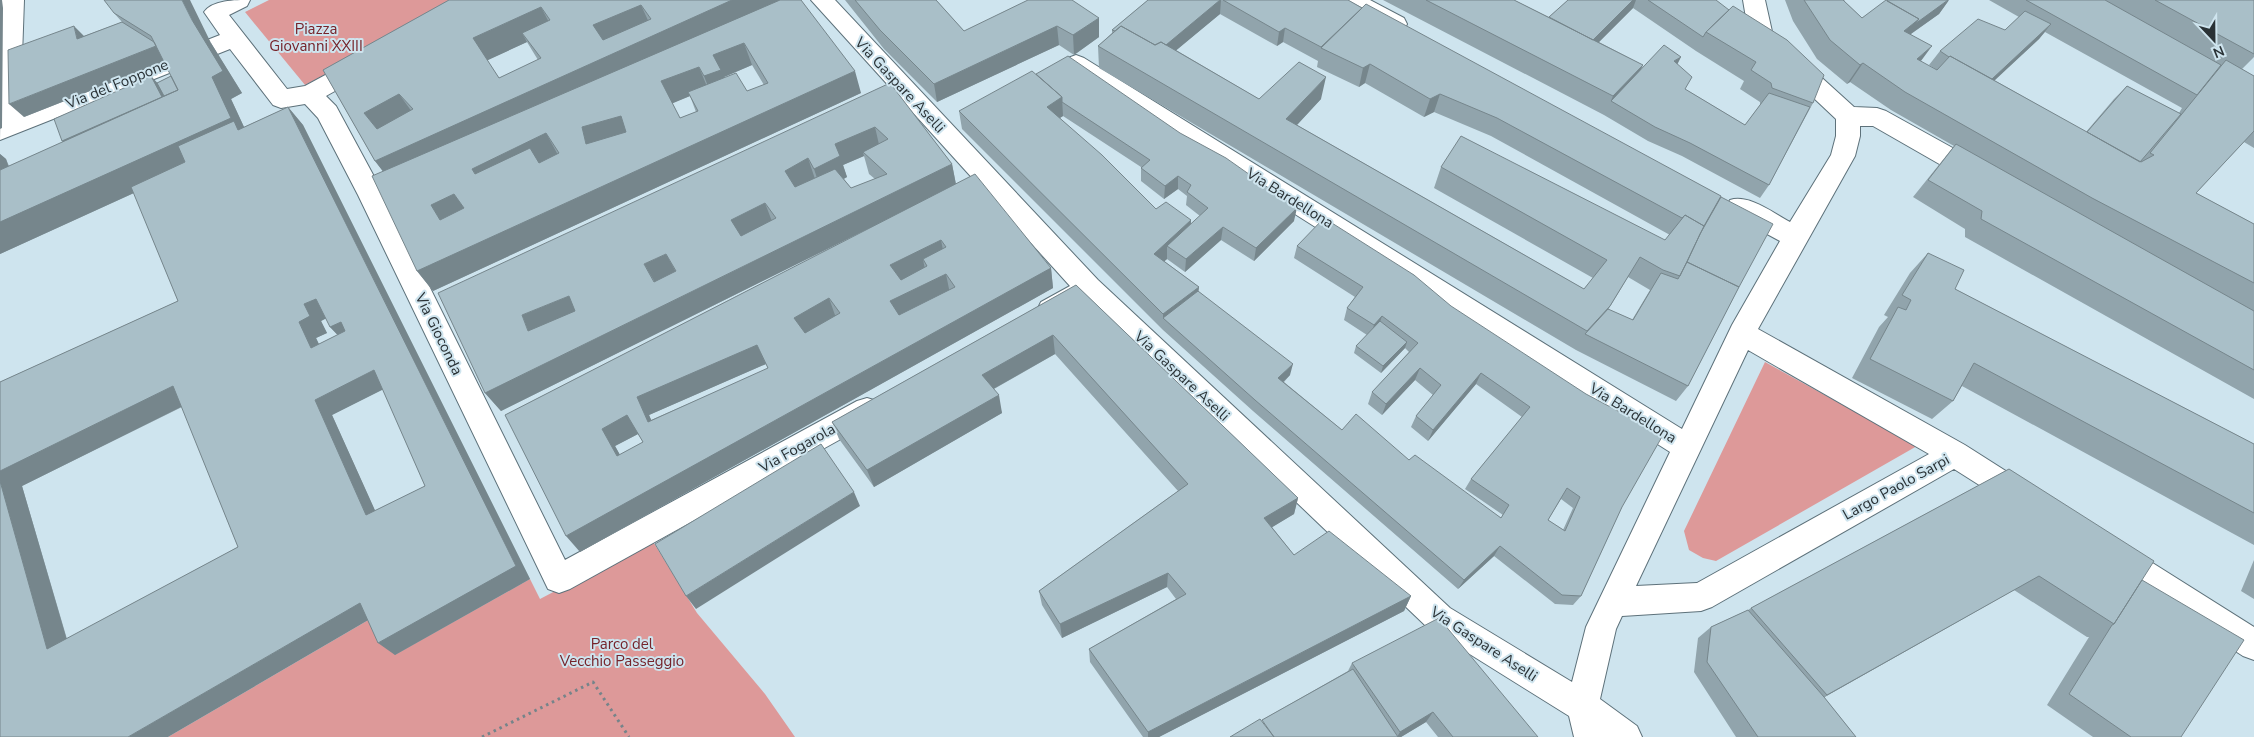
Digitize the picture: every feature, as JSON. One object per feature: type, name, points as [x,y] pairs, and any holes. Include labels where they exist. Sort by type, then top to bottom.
[{"type":"street","points":[[3,130],[13,0]]},
{"type":"street","points":[[239,0],[215,12],[281,99],[310,94],[378,57]]},
{"type":"street","name":"Via Gaspare Aselli","points":[[822,0],[896,94],[936,124],[1089,288],[1439,618],[1582,706],[1626,737]]},
{"type":"street","points":[[1351,0],[1412,32]]},
{"type":"street","points":[[1754,0],[1761,36]]},
{"type":"street","points":[[1590,737],[1582,706],[1601,626],[1742,333],[1795,237],[1843,156],[1848,136],[1848,116],[1834,101],[1761,36],[1737,18]]},
{"type":"street","name":"Via del Foppone","points":[[3,130],[235,38]]},
{"type":"street","name":"Via Bardellona","points":[[1051,68],[1069,59],[1687,447]]},
{"type":"street","name":"Via Gioconda","points":[[310,94],[327,112],[380,191],[496,428],[559,579]]},
{"type":"street","points":[[936,124],[963,111]]},
{"type":"street","points":[[1848,116],[1877,117],[1997,184]]},
{"type":"street","points":[[960,191],[986,178]]},
{"type":"street","points":[[1716,195],[1795,237]]},
{"type":"street","points":[[1028,322],[1089,288]]},
{"type":"street","name":"Largo Paolo Sarpi","points":[[1742,333],[1955,454]]},
{"type":"street","name":"Via Fogarola","points":[[559,579],[889,398]]},
{"type":"street","points":[[1955,454],[2046,512]]},
{"type":"street","name":"Largo Paolo Sarpi","points":[[1613,602],[1701,597],[1955,454]]},
{"type":"street","points":[[2088,539],[2254,645]]},
{"type":"path","points":[[482,737],[593,682],[629,737]]},
{"type":"green space","name":"Piazza Giovanni XXIII","points":[[269,0],[452,0],[456,4],[305,85],[245,12]]},
{"type":"green space","points":[[1765,362],[1917,446],[1716,561],[1703,558],[1689,550],[1684,531]]},
{"type":"green space","name":"Parco del Vecchio Passeggio","points":[[652,540],[697,613],[765,694],[795,737],[168,737],[377,615],[396,654],[530,579],[540,599]]},
{"type":"building","points":[[104,0],[182,0],[223,71],[212,77],[231,118],[0,222],[0,170],[178,90],[151,36],[114,13]]},
{"type":"building","points":[[449,0],[732,0],[375,161],[323,70]],"holes":[[[641,5],[651,19],[603,40],[593,25]],[[541,7],[550,20],[522,33],[541,58],[499,78],[473,38]],[[399,94],[413,109],[377,129],[364,113]]]},
{"type":"building","points":[[780,0],[801,0],[855,71],[417,271],[372,176]],"holes":[[[744,43],[768,83],[747,91],[736,73],[688,92],[698,111],[680,118],[661,81],[699,67],[704,76],[721,70],[713,55]],[[621,116],[626,132],[586,144],[582,127]],[[546,133],[559,153],[539,163],[530,148],[475,174],[472,169]],[[454,194],[464,208],[440,220],[431,205]]]},
{"type":"building","points":[[855,0],[936,0],[964,31],[1028,0],[1072,0],[1099,18],[1073,35],[1057,26],[934,84],[880,30]]},
{"type":"building","points":[[1148,0],[1220,0],[1166,45],[1161,42],[1155,45],[1121,26],[1115,31],[1112,30]]},
{"type":"building","points":[[1223,0],[1348,0],[1362,8],[1321,47],[1285,28],[1279,32]]},
{"type":"building","points":[[1426,0],[1514,0],[1643,65],[1613,96]]},
{"type":"building","points":[[1568,0],[1633,0],[1593,40],[1549,17]]},
{"type":"building","points":[[1648,0],[1716,0],[1729,10],[1703,37]]},
{"type":"building","points":[[1804,0],[1843,0],[1862,18],[1886,0],[1919,19],[1904,31],[1932,46],[1917,59],[1937,70],[1950,56],[2141,162],[2154,155],[2150,153],[2226,60],[2254,76],[2254,131],[2196,193],[2254,224],[2254,283],[2092,198],[1905,92],[1863,63],[1860,65],[1830,40]]},
{"type":"building","points":[[1888,0],[1948,0],[1915,24],[1919,19]]},
{"type":"building","points":[[2026,0],[2105,0],[2221,65],[2197,95]]},
{"type":"building","points":[[2155,0],[2254,0],[2254,54]]},
{"type":"building","points":[[1366,4],[1721,196],[1704,226],[1685,215],[1682,218],[1497,118],[1440,94],[1430,99],[1370,64],[1363,68],[1321,48]]},
{"type":"building","points":[[1733,6],[1787,40],[1824,75],[1813,103],[1772,88],[1771,83],[1751,70],[1756,62],[1706,32]]},
{"type":"building","points":[[2025,11],[2051,24],[1992,79],[1940,51],[1978,19],[2005,30]]},
{"type":"building","points":[[122,22],[154,42],[156,46],[9,104],[8,50],[74,26],[77,39]]},
{"type":"building","points":[[1121,26],[1155,45],[1161,42],[1259,99],[1299,62],[1326,77],[1286,119],[1584,289],[1607,260],[1441,167],[1461,136],[1665,240],[1685,215],[1704,226],[1680,276],[1663,270],[1640,257],[1610,306],[1587,331],[1098,46]]},
{"type":"building","points":[[1664,45],[1681,57],[1674,61],[1692,77],[1685,89],[1745,125],[1769,93],[1810,107],[1769,185],[1690,143],[1655,127],[1611,101]]},
{"type":"building","points":[[1068,56],[1180,133],[1226,158],[1297,208],[1256,248],[1223,227],[1186,259],[1167,246],[1208,208],[1187,192],[1191,185],[1178,176],[1165,186],[1141,168],[1150,160],[1062,102],[1062,97],[1036,74]]},
{"type":"building","points":[[1032,71],[1062,97],[1047,107],[1102,155],[1156,209],[1166,202],[1191,220],[1154,254],[1199,287],[1163,314],[959,111]]},
{"type":"building","points":[[151,76],[162,97],[62,141],[54,119]]},
{"type":"building","points":[[171,76],[178,90],[164,96],[157,83]]},
{"type":"building","points":[[890,83],[952,164],[485,393],[438,293]],"holes":[[[875,127],[888,139],[863,152],[887,174],[851,188],[835,169],[795,187],[785,171],[808,158],[814,169],[840,156],[835,144]],[[765,203],[776,218],[741,236],[731,220]],[[666,254],[676,271],[654,282],[644,264]],[[569,296],[575,311],[528,331],[522,315]]]},
{"type":"building","points":[[2127,86],[2181,114],[2140,162],[2087,132]]},
{"type":"building","points":[[288,107],[516,566],[378,643],[360,603],[128,737],[0,737],[0,481],[47,649],[238,547],[173,386],[0,471],[0,382],[178,301],[131,187],[185,162],[178,146],[234,121],[238,130]],"holes":[[[316,299],[330,327],[341,322],[345,331],[311,348],[299,322],[310,316],[304,304]],[[374,370],[425,486],[366,515],[315,400]]]},
{"type":"building","points":[[1956,144],[2254,311],[2254,370],[1981,219],[1982,211],[1928,180]]},
{"type":"building","points":[[975,174],[1051,268],[566,536],[505,415]],"holes":[[[941,240],[946,247],[923,259],[927,266],[901,280],[890,265]],[[946,274],[955,287],[899,315],[890,301]],[[829,298],[840,313],[805,333],[794,318]],[[757,345],[768,368],[648,422],[637,397]],[[627,415],[643,442],[617,456],[602,429]]]},
{"type":"building","points":[[1721,197],[1773,224],[1739,287],[1687,262]]},
{"type":"building","points":[[1324,218],[1414,275],[1451,306],[1586,394],[1663,435],[1622,507],[1581,596],[1562,595],[1500,546],[1464,580],[1163,318],[1198,291],[1293,364],[1278,378],[1342,430],[1356,414],[1409,460],[1415,455],[1501,518],[1509,505],[1471,479],[1530,407],[1481,373],[1433,430],[1416,416],[1441,385],[1420,368],[1386,404],[1372,392],[1418,343],[1382,316],[1374,325],[1347,308],[1363,287],[1297,246]],"holes":[[[1567,488],[1580,497],[1565,531],[1548,520]]]},
{"type":"building","points":[[1928,253],[1964,270],[1955,289],[2254,444],[2254,513],[1974,363],[1953,401],[1870,359],[1898,307],[1906,310],[1911,300],[1902,295]]},
{"type":"building","points":[[1687,262],[1739,287],[1688,386],[1585,334],[1608,309],[1633,320],[1661,273],[1678,279]]},
{"type":"building","points":[[1076,285],[1298,498],[1264,518],[1294,555],[1329,531],[1411,596],[1148,732],[1089,649],[1186,594],[1168,573],[1060,624],[1039,591],[1188,484],[1053,335],[982,375],[999,395],[867,470],[832,422]]},
{"type":"building","points":[[1380,321],[1407,342],[1383,366],[1356,346]]},
{"type":"building","points":[[821,444],[854,492],[686,596],[655,544]]},
{"type":"building","points":[[2009,469],[2154,561],[2114,624],[2039,576],[1827,695],[1751,608]]},
{"type":"building","points":[[2142,580],[2244,640],[2181,737],[2131,737],[2069,694]]},
{"type":"building","points":[[1748,610],[1824,697],[1856,737],[1758,737],[1707,662],[1711,627]]},
{"type":"building","points":[[1439,618],[1538,737],[1453,737],[1433,712],[1400,732],[1352,663]]},
{"type":"building","points":[[1353,669],[1398,737],[1274,737],[1262,720]]},
{"type":"building","points":[[1260,719],[1274,737],[1230,737]]}]
